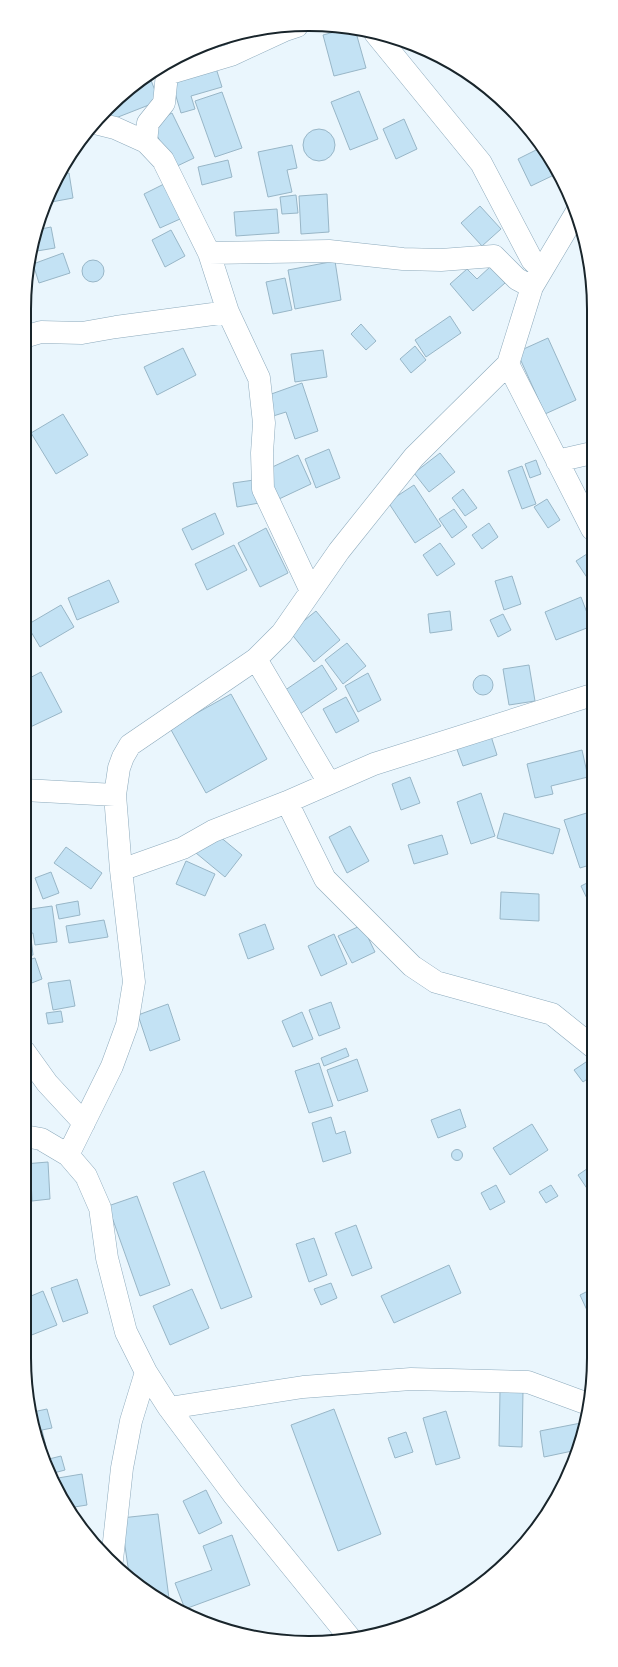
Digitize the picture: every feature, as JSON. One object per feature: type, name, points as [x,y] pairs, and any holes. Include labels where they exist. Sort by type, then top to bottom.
[{"type":"street","points":[[146,142],[148,123],[164,104],[167,74],[231,55],[279,33]]},
{"type":"street","points":[[382,40],[481,163],[532,260],[536,278]]},
{"type":"street","points":[[102,124],[115,128],[146,142],[163,160],[209,253],[228,312],[259,378],[264,423],[262,453],[263,489],[311,590]]},
{"type":"street","points":[[68,1155],[112,1066],[127,1025],[134,982],[121,870],[115,795],[119,768],[123,756],[130,745],[256,659],[282,633],[339,551],[414,457],[508,364],[536,278],[572,219]]},
{"type":"street","points":[[209,253],[329,251],[403,259],[441,260],[494,256],[518,279],[536,278]]},
{"type":"street","points":[[31,335],[41,332],[82,333],[228,312]]},
{"type":"street","points":[[508,364],[587,519]]},
{"type":"street","points":[[558,461],[587,454]]},
{"type":"street","points":[[256,659],[328,783]]},
{"type":"street","points":[[121,870],[183,848],[213,831],[287,802],[374,764],[587,697]]},
{"type":"street","points":[[31,790],[115,795]]},
{"type":"street","points":[[287,802],[325,879],[412,966],[436,982],[552,1014],[587,1042]]},
{"type":"street","points":[[31,1061],[46,1083],[84,1123]]},
{"type":"street","points":[[31,1137],[42,1139],[68,1155],[86,1176],[100,1208],[107,1258],[126,1332],[146,1372],[169,1408],[233,1494],[347,1634]]},
{"type":"street","points":[[112,1555],[122,1468],[131,1421],[146,1372]]},
{"type":"street","points":[[169,1408],[303,1387],[411,1379],[528,1382],[584,1402]]},
{"type":"building","points":[[333,32],[357,35],[366,68],[334,76],[323,35]]},
{"type":"building","points":[[215,65],[222,87],[191,96],[195,109],[181,113],[172,83]]},
{"type":"building","points":[[151,81],[159,101],[108,121],[107,118],[112,112]]},
{"type":"building","points":[[359,91],[378,139],[350,150],[331,102]]},
{"type":"building","points":[[222,92],[242,148],[215,157],[195,101]]},
{"type":"building","points":[[172,113],[194,158],[173,168],[151,123]]},
{"type":"building","points":[[404,119],[417,149],[396,159],[383,129]]},
{"type":"building","points":[[316,129],[322,129],[332,136],[335,145],[334,151],[328,158],[322,161],[316,161],[306,154],[303,148],[303,142],[310,132]]},
{"type":"building","points":[[292,145],[297,168],[287,170],[292,192],[268,197],[258,152]]},
{"type":"building","points":[[536,150],[553,176],[531,186],[518,159]]},
{"type":"building","points":[[228,160],[232,177],[202,185],[198,167]]},
{"type":"building","points":[[66,173],[69,173],[73,198],[53,202],[60,186]]},
{"type":"building","points":[[164,184],[180,219],[160,228],[144,194]]},
{"type":"building","points":[[327,194],[329,232],[301,234],[299,196]]},
{"type":"building","points":[[296,195],[298,213],[282,214],[280,197]]},
{"type":"building","points":[[480,206],[501,229],[482,246],[461,223]]},
{"type":"building","points":[[277,209],[279,233],[236,236],[234,212]]},
{"type":"building","points":[[51,227],[55,248],[37,251],[40,237],[43,229]]},
{"type":"building","points":[[171,230],[185,256],[165,267],[152,240]]},
{"type":"building","points":[[63,253],[70,273],[39,283],[34,267],[35,263]]},
{"type":"building","points":[[93,260],[97,261],[103,267],[103,275],[97,281],[93,282],[89,281],[83,275],[82,271],[83,267],[89,261]]},
{"type":"building","points":[[335,261],[341,300],[295,309],[288,270]]},
{"type":"building","points":[[491,266],[505,283],[473,311],[450,284],[467,269],[477,279]]},
{"type":"building","points":[[285,278],[292,310],[273,314],[266,282]]},
{"type":"building","points":[[450,316],[461,333],[426,357],[415,340]]},
{"type":"building","points":[[361,324],[376,341],[366,350],[351,334]]},
{"type":"building","points":[[548,338],[576,400],[545,414],[517,352]]},
{"type":"building","points":[[415,346],[426,360],[411,373],[400,359]]},
{"type":"building","points":[[183,348],[196,375],[157,395],[144,367]]},
{"type":"building","points":[[323,350],[327,377],[295,382],[291,354]]},
{"type":"building","points":[[302,383],[318,431],[295,439],[286,412],[270,417],[263,397]]},
{"type":"building","points":[[63,414],[88,455],[56,474],[31,433]]},
{"type":"building","points":[[329,449],[340,478],[316,488],[305,459]]},
{"type":"building","points":[[440,453],[455,472],[429,492],[414,473]]},
{"type":"building","points":[[298,455],[311,484],[279,499],[266,470]]},
{"type":"building","points":[[536,460],[541,474],[530,478],[525,464]]},
{"type":"building","points":[[522,466],[536,504],[522,509],[508,471]]},
{"type":"building","points":[[254,480],[259,503],[237,507],[233,483]]},
{"type":"building","points":[[414,485],[441,526],[415,543],[388,502]]},
{"type":"building","points":[[463,489],[477,508],[465,516],[452,498]]},
{"type":"building","points":[[547,499],[560,520],[548,528],[534,507]]},
{"type":"building","points":[[454,509],[467,527],[452,538],[439,519]]},
{"type":"building","points":[[215,513],[224,534],[192,550],[182,529]]},
{"type":"building","points":[[489,523],[498,537],[482,549],[472,535]]},
{"type":"building","points":[[266,528],[288,573],[260,587],[238,543]]},
{"type":"building","points":[[440,543],[455,564],[437,576],[423,555]]},
{"type":"building","points":[[234,545],[247,570],[207,590],[195,564]]},
{"type":"building","points":[[587,554],[587,578],[576,561]]},
{"type":"building","points":[[512,576],[521,604],[504,610],[495,581]]},
{"type":"building","points":[[109,580],[119,602],[77,620],[68,598]]},
{"type":"building","points":[[581,597],[587,613],[587,628],[556,640],[545,612]]},
{"type":"building","points":[[61,605],[74,627],[40,647],[31,632],[31,623]]},
{"type":"building","points":[[316,611],[340,640],[314,662],[290,632]]},
{"type":"building","points":[[450,611],[452,630],[430,633],[428,614]]},
{"type":"building","points":[[503,614],[511,630],[498,637],[490,620]]},
{"type":"building","points":[[347,643],[366,666],[343,684],[325,660]]},
{"type":"building","points":[[322,665],[337,689],[297,716],[281,693]]},
{"type":"building","points":[[529,665],[535,701],[509,705],[503,669]]},
{"type":"building","points":[[41,672],[62,712],[31,727],[31,677]]},
{"type":"building","points":[[368,673],[381,700],[358,712],[345,686]]},
{"type":"building","points":[[483,675],[490,678],[493,685],[490,692],[483,695],[476,692],[473,685],[476,678]]},
{"type":"building","points":[[231,694],[267,759],[206,793],[170,728]]},
{"type":"building","points":[[346,697],[359,721],[336,733],[323,709]]},
{"type":"building","points":[[490,733],[497,755],[463,766],[455,744]]},
{"type":"building","points":[[582,750],[587,777],[551,786],[553,794],[535,798],[527,764]]},
{"type":"building","points":[[410,777],[420,803],[401,810],[392,784]]},
{"type":"building","points":[[481,793],[495,836],[471,844],[457,802]]},
{"type":"building","points":[[504,813],[560,829],[553,854],[497,838]]},
{"type":"building","points":[[587,813],[587,866],[580,868],[564,820]]},
{"type":"building","points":[[350,826],[369,861],[347,873],[329,837]]},
{"type":"building","points":[[213,831],[242,855],[225,877],[196,853]]},
{"type":"building","points":[[442,835],[448,854],[414,864],[408,845]]},
{"type":"building","points":[[66,847],[102,873],[91,889],[54,863]]},
{"type":"building","points":[[186,861],[215,874],[205,896],[176,884]]},
{"type":"building","points":[[51,872],[59,893],[43,899],[35,878]]},
{"type":"building","points":[[587,883],[587,898],[581,886]]},
{"type":"building","points":[[501,892],[539,894],[539,921],[500,919]]},
{"type":"building","points":[[78,901],[80,915],[59,919],[56,905]]},
{"type":"building","points":[[52,906],[57,942],[35,945],[33,933],[31,933],[31,909]]},
{"type":"building","points":[[104,920],[108,937],[69,943],[66,926]]},
{"type":"building","points":[[265,924],[274,949],[248,959],[239,934]]},
{"type":"building","points":[[362,925],[375,952],[352,963],[338,936]]},
{"type":"building","points":[[334,934],[347,964],[321,976],[308,946]]},
{"type":"building","points":[[31,938],[33,955],[31,955]]},
{"type":"building","points":[[35,958],[42,979],[31,983],[31,959]]},
{"type":"building","points":[[70,980],[75,1006],[53,1010],[48,983]]},
{"type":"building","points":[[331,1002],[340,1028],[319,1036],[309,1010]]},
{"type":"building","points":[[168,1004],[180,1040],[150,1051],[138,1015]]},
{"type":"building","points":[[61,1011],[63,1022],[48,1024],[46,1013]]},
{"type":"building","points":[[302,1012],[313,1039],[293,1047],[282,1021]]},
{"type":"building","points":[[346,1048],[349,1056],[324,1066],[321,1058]]},
{"type":"building","points":[[357,1059],[368,1091],[338,1101],[327,1070]]},
{"type":"building","points":[[587,1061],[587,1079],[583,1082],[574,1070]]},
{"type":"building","points":[[319,1063],[333,1106],[309,1113],[295,1071]]},
{"type":"building","points":[[460,1109],[466,1127],[438,1138],[431,1120]]},
{"type":"building","points":[[331,1117],[336,1134],[345,1131],[351,1153],[323,1162],[312,1123]]},
{"type":"building","points":[[532,1124],[548,1150],[510,1175],[493,1148]]},
{"type":"building","points":[[455,1150],[459,1150],[461,1151],[461,1159],[455,1160],[452,1157],[452,1153]]},
{"type":"building","points":[[48,1162],[50,1199],[32,1201],[31,1163]]},
{"type":"building","points":[[587,1169],[587,1188],[578,1175]]},
{"type":"building","points":[[204,1171],[252,1297],[221,1309],[173,1183]]},
{"type":"building","points":[[496,1185],[505,1202],[490,1210],[481,1193]]},
{"type":"building","points":[[551,1185],[558,1196],[546,1203],[539,1192]]},
{"type":"building","points":[[137,1196],[170,1285],[140,1296],[108,1206]]},
{"type":"building","points":[[356,1225],[372,1268],[352,1276],[335,1233]]},
{"type":"building","points":[[314,1238],[327,1275],[309,1282],[296,1244]]},
{"type":"building","points":[[449,1265],[461,1293],[394,1323],[381,1296]]},
{"type":"building","points":[[77,1279],[88,1313],[63,1322],[51,1288]]},
{"type":"building","points":[[331,1283],[337,1298],[321,1305],[314,1289]]},
{"type":"building","points":[[192,1289],[209,1328],[170,1345],[153,1306]]},
{"type":"building","points":[[43,1291],[57,1325],[31,1335],[31,1296]]},
{"type":"building","points":[[587,1292],[587,1310],[580,1295]]},
{"type":"building","points":[[500,1391],[523,1391],[522,1447],[499,1446]]},
{"type":"building","points":[[47,1409],[52,1428],[42,1430],[46,1448],[40,1430],[36,1411]]},
{"type":"building","points":[[334,1409],[381,1534],[338,1551],[291,1425]]},
{"type":"building","points":[[446,1411],[460,1458],[436,1465],[423,1418]]},
{"type":"building","points":[[579,1423],[570,1451],[544,1457],[540,1431]]},
{"type":"building","points":[[406,1432],[413,1452],[395,1458],[388,1438]]},
{"type":"building","points":[[61,1456],[65,1470],[56,1472],[50,1459]]},
{"type":"building","points":[[82,1474],[87,1505],[75,1507],[59,1478]]},
{"type":"building","points":[[206,1490],[222,1523],[199,1534],[183,1501]]},
{"type":"building","points":[[158,1514],[169,1598],[140,1579],[128,1569],[121,1518]]},
{"type":"building","points":[[232,1535],[250,1585],[188,1608],[184,1606],[175,1583],[212,1570],[203,1546]]}]
